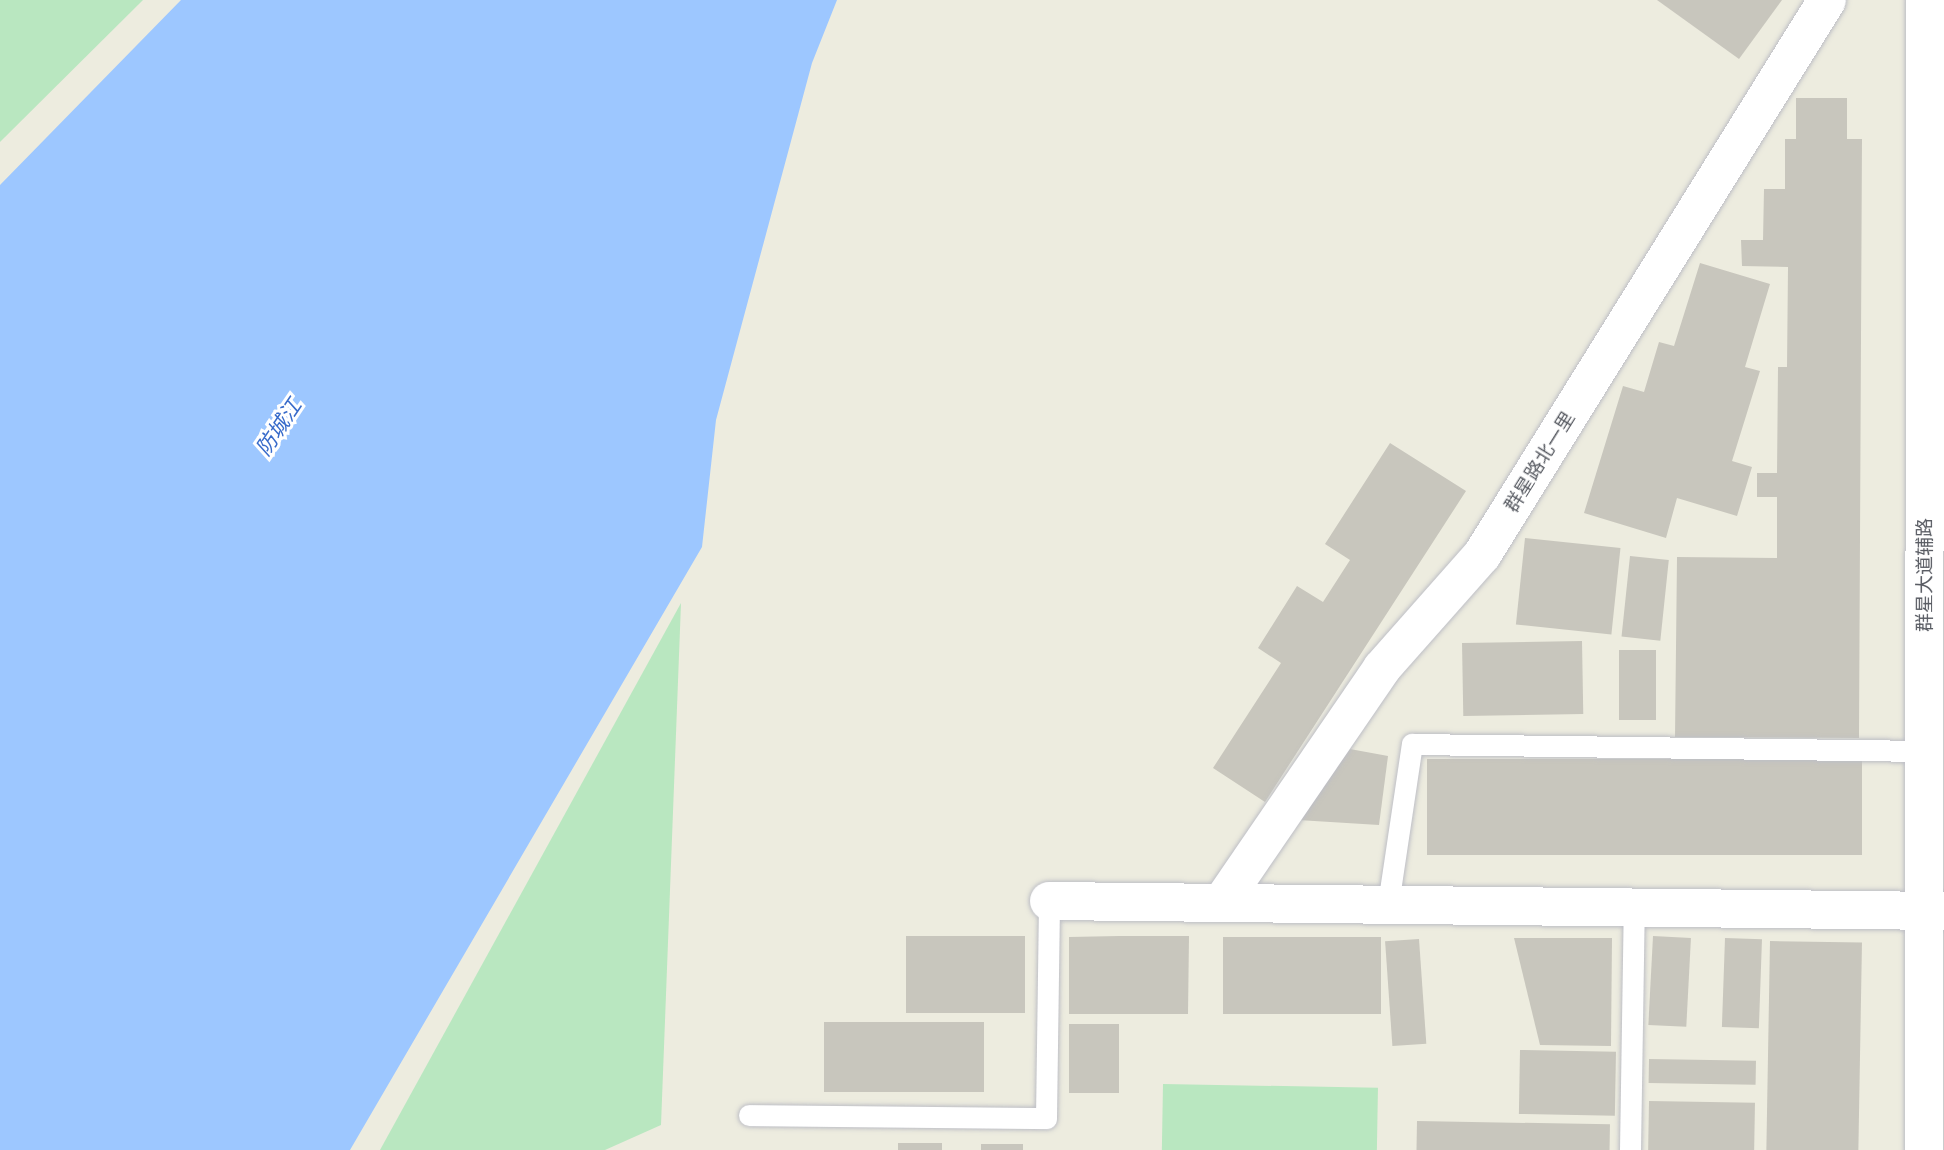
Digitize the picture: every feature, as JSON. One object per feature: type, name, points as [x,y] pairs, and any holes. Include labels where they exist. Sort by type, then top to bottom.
[{"type":"street","name":"群星路北一里","points":[[1222,902],[1382,668],[1482,555],[1827,0]]},
{"type":"street","name":"群星大道辅路","points":[[1924,1150],[1934,911],[1925,751],[1926,0]]},
{"type":"street","points":[[1049,901],[1934,911]]},
{"type":"lane","points":[[1388,904],[1412,744],[1925,751]]},
{"type":"lane","points":[[749,1115],[1046,1118],[1049,901]]},
{"type":"lane","points":[[1630,1150],[1634,907]]},
{"type":"green space","points":[[0,0],[143,0],[0,142]]},
{"type":"green space","points":[[681,603],[661,1125],[605,1150],[380,1150]]},
{"type":"green space","points":[[1163,1084],[1378,1088],[1377,1150],[1162,1150]]},
{"type":"water","name":"防城江","points":[[181,0],[837,0],[812,63],[716,420],[702,547],[350,1150],[0,1150],[0,185]]},
{"type":"building","points":[[1657,0],[1782,0],[1739,59]]},
{"type":"building","points":[[1796,98],[1847,98],[1847,139],[1862,139],[1859,738],[1675,737],[1677,557],[1777,558],[1777,497],[1757,497],[1757,473],[1777,473],[1778,367],[1787,367],[1788,267],[1742,266],[1741,240],[1763,240],[1764,189],[1785,189],[1785,139],[1796,139]]},
{"type":"building","points":[[1700,263],[1770,284],[1745,367],[1760,371],[1732,461],[1752,467],[1737,516],[1677,498],[1666,538],[1584,513],[1623,386],[1644,392],[1659,342],[1674,346]]},
{"type":"building","points":[[1390,443],[1466,491],[1265,802],[1213,768],[1281,663],[1258,648],[1297,586],[1323,602],[1350,560],[1325,544]]},
{"type":"building","points":[[1525,538],[1620,548],[1611,635],[1516,625]]},
{"type":"building","points":[[1630,556],[1669,560],[1660,641],[1622,637]]},
{"type":"building","points":[[1582,641],[1583,714],[1463,716],[1462,643]]},
{"type":"building","points":[[1619,650],[1656,650],[1656,720],[1619,720]]},
{"type":"building","points":[[1339,747],[1388,756],[1379,825],[1298,820]]},
{"type":"building","points":[[1427,759],[1862,759],[1862,855],[1427,855]]},
{"type":"building","points":[[906,936],[1025,936],[1025,1013],[906,1013]]},
{"type":"building","points":[[1189,936],[1188,1014],[1069,1014],[1069,937]]},
{"type":"building","points":[[1653,936],[1691,938],[1686,1027],[1648,1025]]},
{"type":"building","points":[[1223,937],[1381,937],[1381,1014],[1223,1014]]},
{"type":"building","points":[[1514,938],[1612,938],[1611,1046],[1540,1045]]},
{"type":"building","points":[[1725,938],[1762,939],[1759,1028],[1722,1027]]},
{"type":"building","points":[[1419,939],[1426,1044],[1392,1046],[1385,941]]},
{"type":"building","points":[[1770,941],[1862,943],[1858,1150],[1766,1150]]},
{"type":"building","points":[[824,1022],[984,1022],[984,1092],[824,1092]]},
{"type":"building","points":[[1069,1024],[1119,1024],[1119,1093],[1069,1093]]},
{"type":"building","points":[[1520,1050],[1616,1052],[1615,1116],[1519,1114]]},
{"type":"building","points":[[1649,1059],[1756,1061],[1756,1085],[1649,1083]]},
{"type":"building","points":[[1649,1101],[1755,1103],[1754,1150],[1648,1150]]},
{"type":"building","points":[[1417,1121],[1610,1124],[1610,1150],[1416,1150]]},
{"type":"building","points":[[898,1143],[942,1143],[942,1150],[898,1150]]},
{"type":"building","points":[[981,1144],[1023,1144],[1023,1150],[981,1150]]}]
